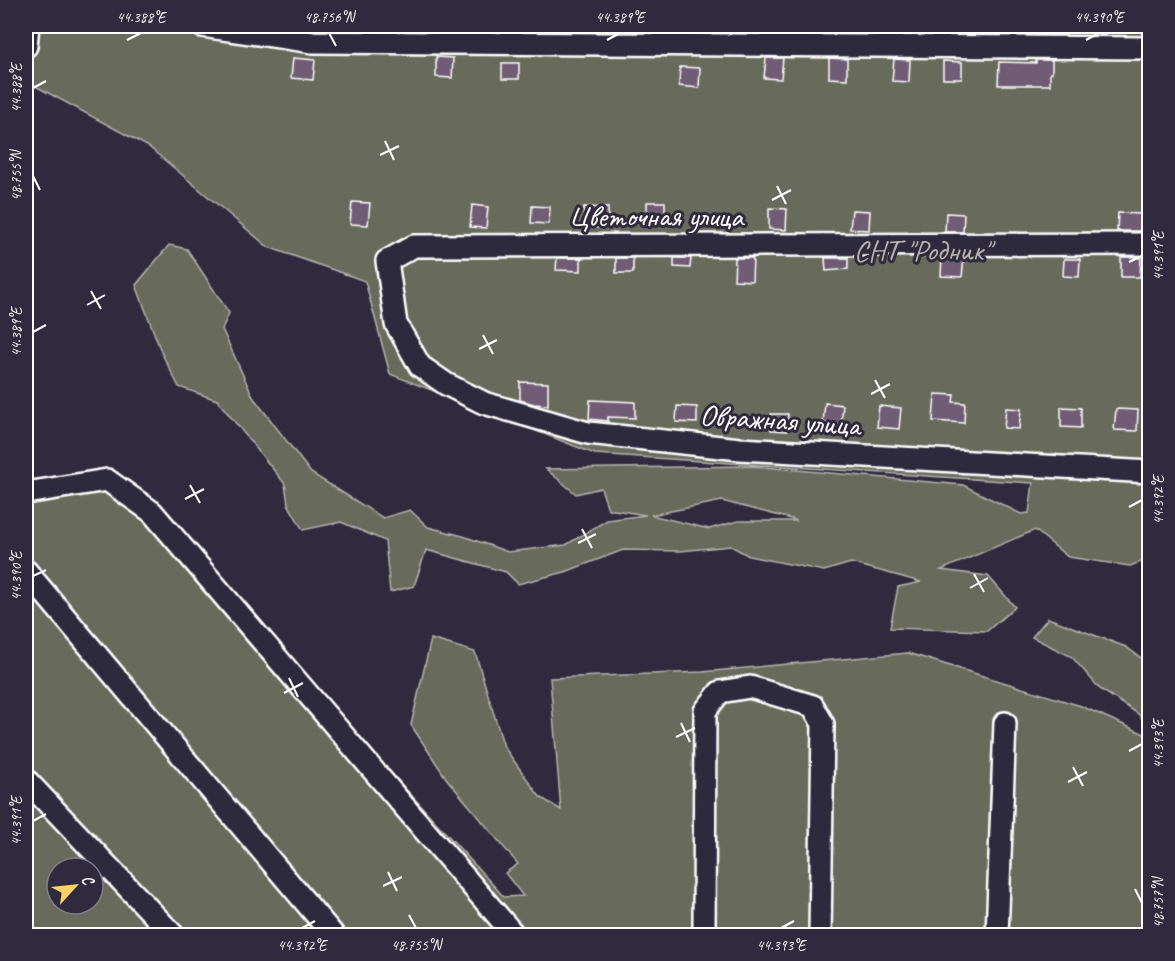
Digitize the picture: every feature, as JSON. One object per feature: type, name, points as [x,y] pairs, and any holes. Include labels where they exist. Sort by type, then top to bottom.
[{"type":"street","points":[[26,45],[28,26]]},
{"type":"street","points":[[202,26],[313,42],[1149,48]]},
{"type":"street","name":"Цветочная улица","points":[[420,366],[396,324],[387,261],[414,246],[1149,244]]},
{"type":"street","name":"Овражная улица","points":[[420,366],[446,384],[484,403],[588,433],[740,449],[1149,472]]},
{"type":"street","points":[[26,494],[107,480],[152,512],[516,936]]},
{"type":"street","points":[[26,571],[334,936]]},
{"type":"street","points":[[704,936],[705,711],[720,692],[750,687],[813,706],[823,724],[820,936]]},
{"type":"street","points":[[997,936],[1005,723]]},
{"type":"street","points":[[26,780],[174,936]]},
{"type":"green space","name":"СНТ \"Родник\"","points":[[26,26],[1149,26],[1150,521],[1145,525],[1149,527],[1149,559],[1130,566],[1068,557],[1035,530],[941,570],[988,576],[1015,607],[987,631],[890,628],[898,587],[921,582],[851,563],[824,571],[749,556],[731,546],[680,551],[623,550],[565,572],[518,584],[506,572],[426,550],[414,586],[390,592],[385,541],[341,522],[303,530],[288,504],[285,484],[217,400],[179,387],[162,354],[136,285],[169,245],[187,249],[229,313],[222,329],[253,397],[311,473],[383,518],[410,510],[428,527],[463,536],[508,552],[566,545],[607,520],[646,515],[608,509],[601,488],[576,494],[546,469],[752,466],[963,485],[1021,514],[1029,513],[1033,483],[595,454],[390,374],[365,281],[268,247],[149,147],[26,81]],"holes":[[[722,501],[795,520],[738,521],[709,529],[651,515]]]},
{"type":"green space","points":[[117,472],[504,897],[523,896],[505,873],[518,864],[446,778],[411,725],[431,639],[475,652],[504,747],[540,797],[561,810],[550,678],[702,672],[908,653],[1081,706],[1149,736],[1149,935],[26,936],[26,902],[33,908],[26,887],[26,485]]},
{"type":"green space","points":[[1048,618],[1126,647],[1149,664],[1149,725],[1137,713],[1100,689],[1072,657],[1032,637]]},
{"type":"building","points":[[768,26],[785,26],[785,33],[768,33]]},
{"type":"building","points":[[1037,26],[1053,26],[1053,35],[1037,34]]},
{"type":"building","points":[[436,57],[453,58],[452,78],[436,77]]},
{"type":"building","points":[[293,58],[315,60],[313,80],[291,78]]},
{"type":"building","points":[[766,58],[783,58],[781,79],[764,78]]},
{"type":"building","points":[[829,58],[847,59],[847,79],[829,78]]},
{"type":"building","points":[[894,59],[910,60],[909,82],[892,81]]},
{"type":"building","points":[[1036,60],[1052,60],[1050,85],[998,85],[999,62],[1036,63]]},
{"type":"building","points":[[943,61],[962,62],[962,79],[943,79]]},
{"type":"building","points":[[502,63],[519,63],[519,79],[502,79]]},
{"type":"building","points":[[680,67],[700,68],[699,88],[679,86]]},
{"type":"building","points":[[352,202],[370,203],[368,225],[350,224]]},
{"type":"building","points":[[647,202],[665,202],[665,220],[647,220]]},
{"type":"building","points":[[472,205],[488,207],[486,228],[470,227]]},
{"type":"building","points":[[532,206],[550,207],[549,224],[531,223]]},
{"type":"building","points":[[584,207],[608,208],[608,228],[583,227]]},
{"type":"building","points":[[769,208],[787,209],[786,230],[769,229]]},
{"type":"building","points":[[852,210],[870,211],[869,230],[850,229]]},
{"type":"building","points":[[946,213],[964,214],[963,232],[945,232]]},
{"type":"building","points":[[1118,213],[1141,214],[1140,231],[1117,231]]},
{"type":"building","points":[[942,257],[964,257],[962,277],[941,276]]},
{"type":"building","points":[[1121,257],[1141,258],[1140,277],[1121,277]]},
{"type":"building","points":[[557,258],[581,258],[581,271],[556,270]]},
{"type":"building","points":[[616,258],[633,258],[633,273],[616,273]]},
{"type":"building","points":[[674,258],[691,258],[690,268],[674,267]]},
{"type":"building","points":[[735,258],[753,258],[752,281],[734,280]]},
{"type":"building","points":[[825,258],[848,258],[848,269],[826,271]]},
{"type":"building","points":[[1064,259],[1080,259],[1079,277],[1063,276]]},
{"type":"building","points":[[520,382],[548,383],[548,405],[520,400]]},
{"type":"building","points":[[935,394],[954,395],[953,402],[965,403],[964,423],[933,421]]},
{"type":"building","points":[[590,400],[635,402],[635,418],[608,417],[608,421],[589,419]]},
{"type":"building","points":[[825,403],[843,405],[841,425],[823,423]]},
{"type":"building","points":[[677,406],[697,407],[697,423],[676,422]]},
{"type":"building","points":[[879,406],[901,408],[899,429],[877,427]]},
{"type":"building","points":[[1061,407],[1081,408],[1081,428],[1061,427]]},
{"type":"building","points":[[1006,408],[1021,409],[1019,429],[1004,428]]},
{"type":"building","points":[[1116,409],[1138,410],[1137,431],[1114,430]]},
{"type":"building","points":[[771,414],[788,414],[787,431],[771,430]]}]
